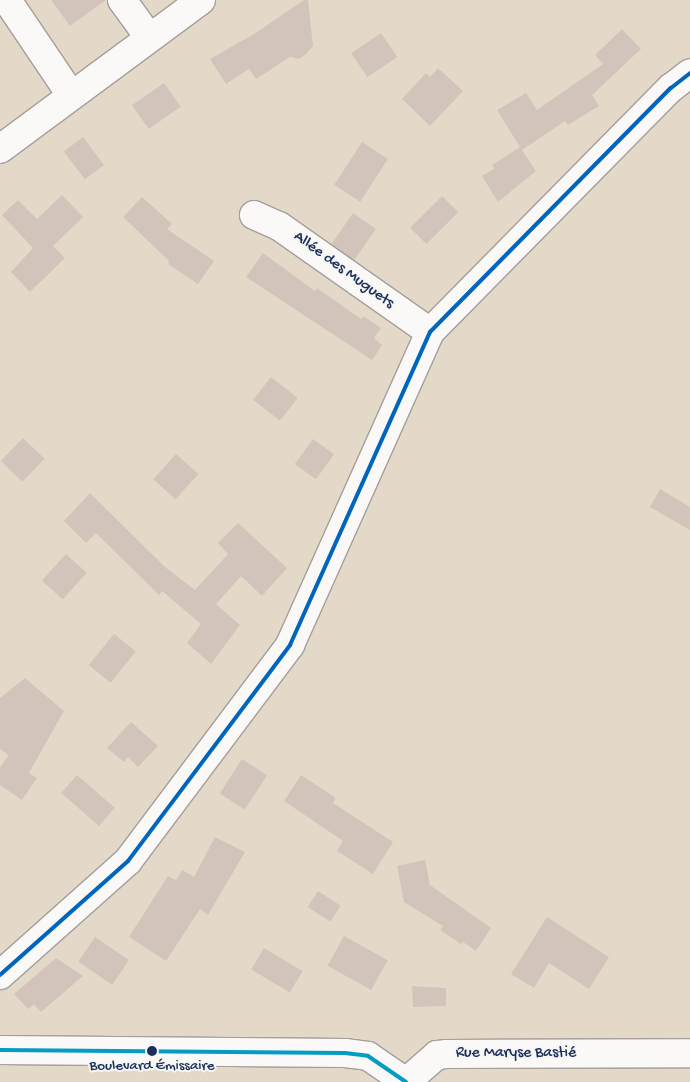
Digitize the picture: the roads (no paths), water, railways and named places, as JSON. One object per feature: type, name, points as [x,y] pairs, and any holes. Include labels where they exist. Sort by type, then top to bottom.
[{"type":"street","points":[[7,0],[71,95]]},
{"type":"street","points":[[122,0],[150,37]]},
{"type":"street","points":[[0,149],[201,0]]},
{"type":"street","points":[[0,975],[128,861],[290,645],[430,332],[690,73]]},
{"type":"street","name":"Allée des Muguets","points":[[254,215],[279,226],[430,332]]},
{"type":"street","name":"Rue Maryse Bastié","points":[[0,1050],[345,1053],[368,1056],[406,1082],[437,1055],[446,1054],[690,1053]]},
{"type":"place","name":"Boulevard Émissaire","points":[[152,1051]]}]
